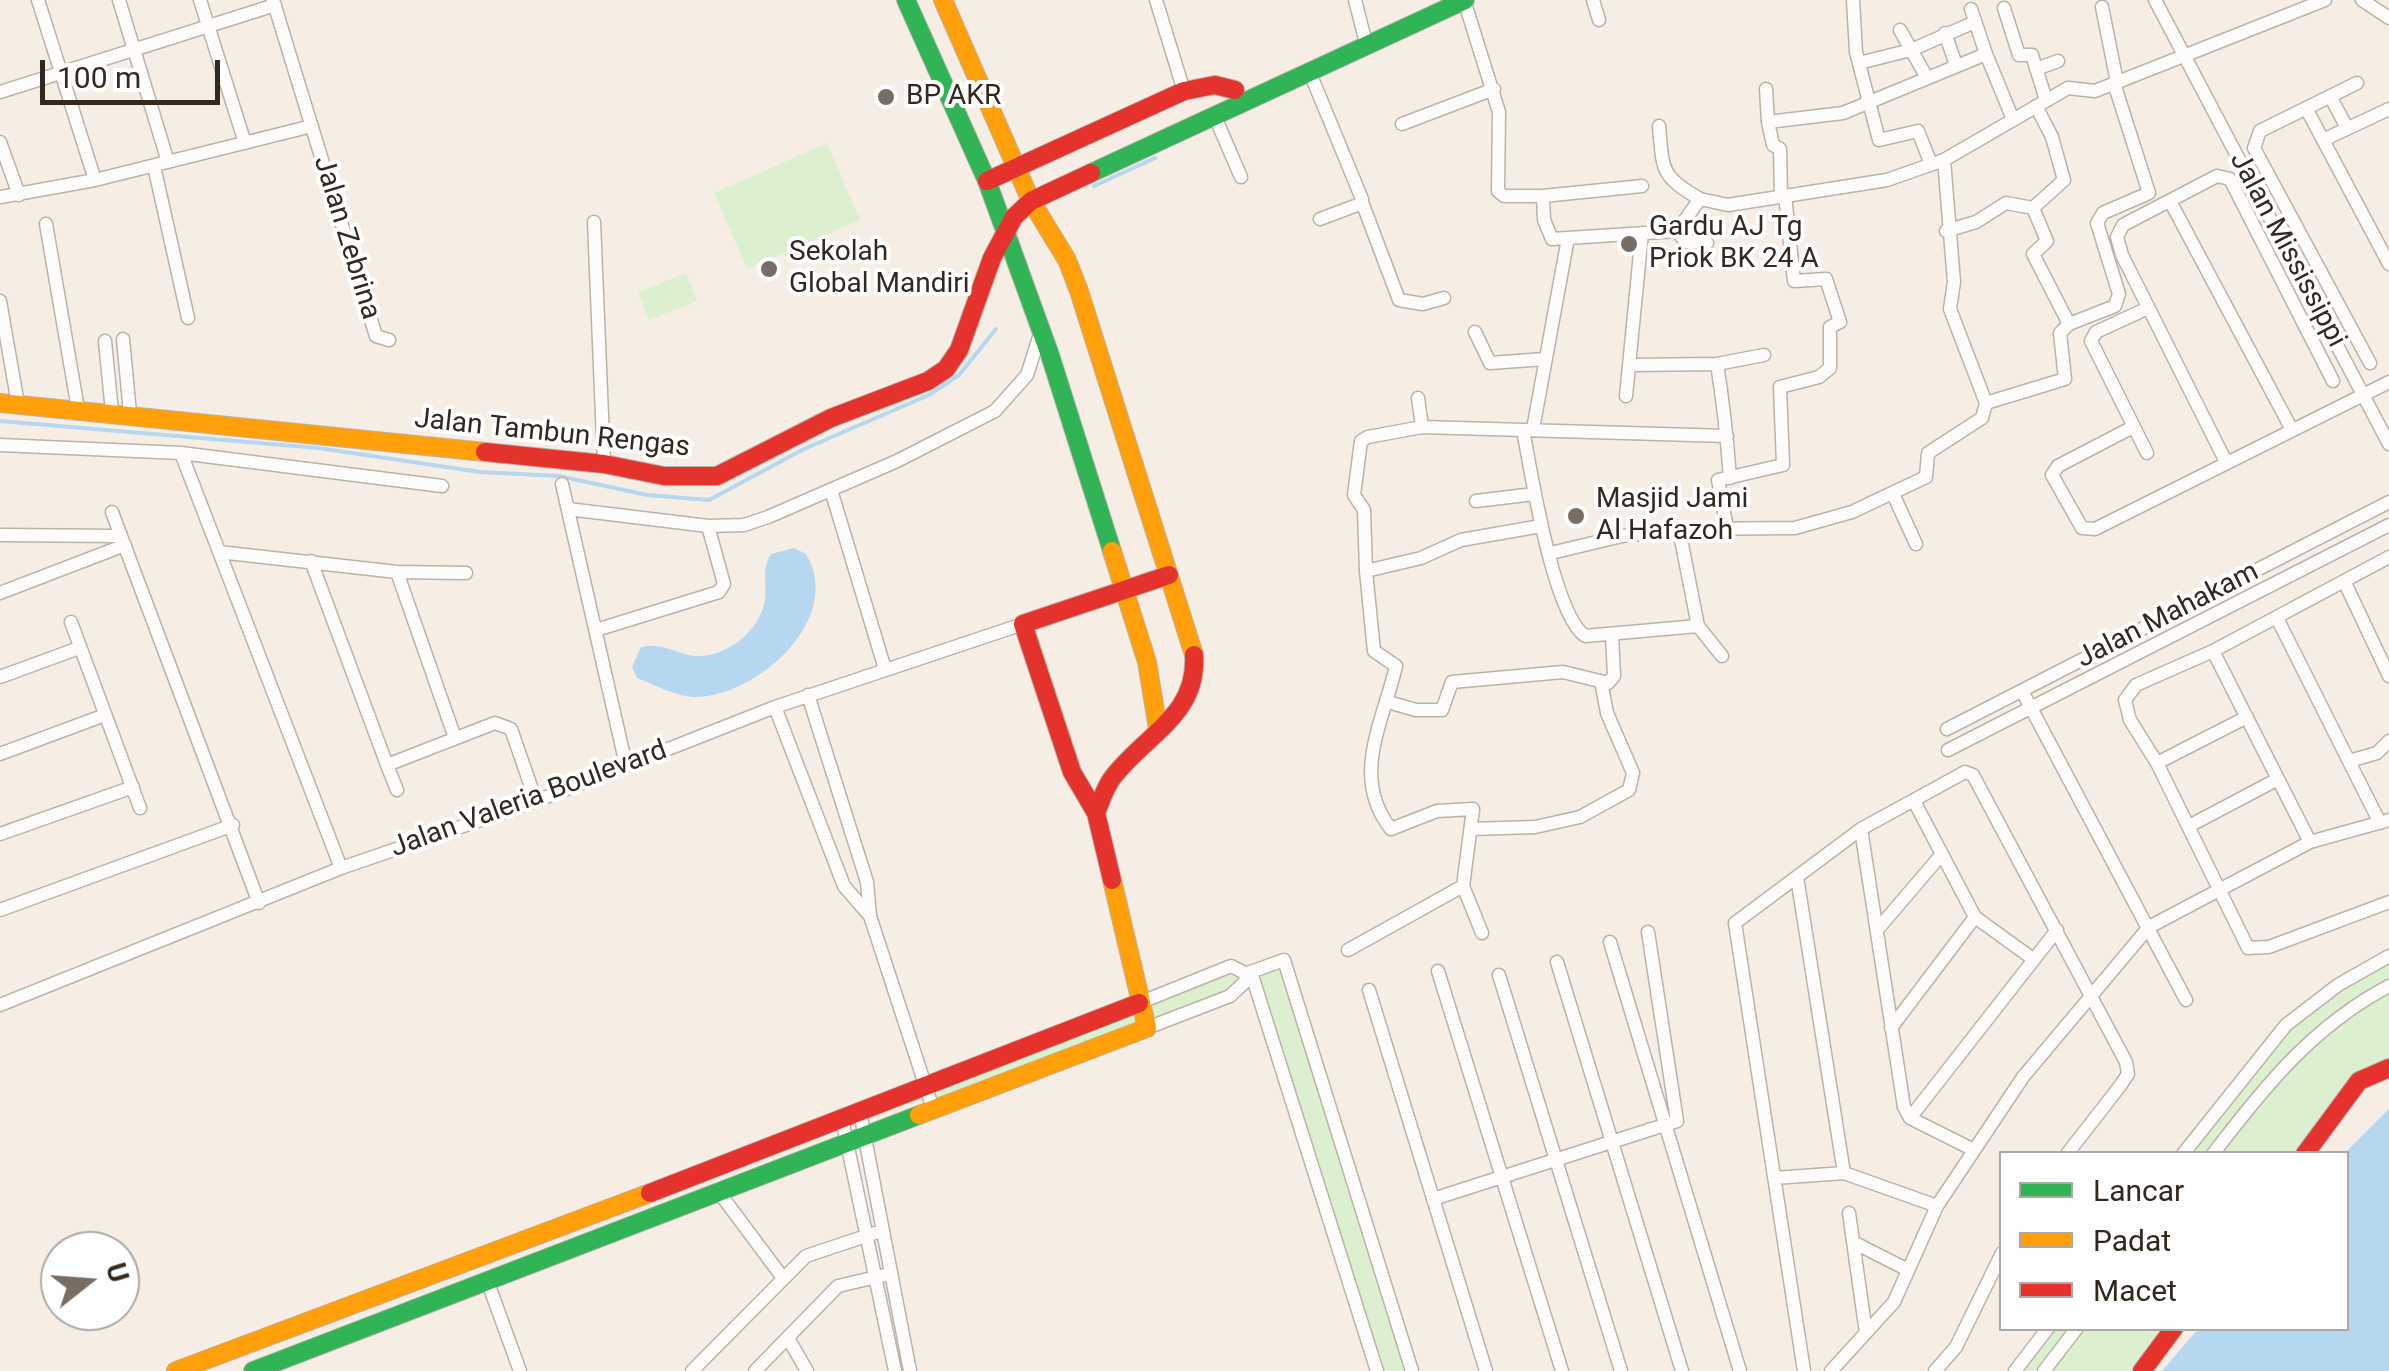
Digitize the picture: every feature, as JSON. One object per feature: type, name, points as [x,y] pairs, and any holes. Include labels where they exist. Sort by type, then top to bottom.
[{"type":"street","points":[[38,0],[95,180]]},
{"type":"street","points":[[119,0],[135,49],[161,164],[188,318]]},
{"type":"street","points":[[200,0],[245,143]]},
{"type":"street","points":[[906,0],[986,181],[1041,331],[1147,662],[1158,728]]},
{"type":"street","points":[[943,0],[1031,201],[1067,260],[1079,291],[1194,650],[1196,682],[1188,700],[1111,780],[1096,813]]},
{"type":"street","points":[[1156,0],[1184,91]]},
{"type":"street","points":[[1356,0],[1367,47]]},
{"type":"street","points":[[1593,0],[1600,20]]},
{"type":"street","points":[[1551,553],[1622,536],[1679,529],[1796,528],[1893,494],[1924,478],[1928,453],[1982,418],[1986,403],[1952,320],[1954,282],[1937,162],[1918,130],[1880,142],[1860,63],[1853,0]]},
{"type":"street","name":"Jalan Mississippi","points":[[2154,0],[2389,444]]},
{"type":"street","points":[[1659,126],[1663,171],[1672,183],[1700,199],[1728,204],[1844,190],[1937,162],[2070,88],[2094,91],[2325,0]]},
{"type":"street","points":[[2362,0],[2389,18]]},
{"type":"street","name":"Jalan Zebrina","points":[[0,92],[274,3],[376,336],[390,340]]},
{"type":"street","points":[[1465,3],[1499,112],[1498,193],[1543,196],[1642,186]]},
{"type":"street","name":"Jalan Tambun Rengas","points":[[9,403],[604,464],[664,476],[717,476],[831,418],[928,382],[953,361],[1006,235],[1021,208],[1031,201],[1215,117],[1312,78],[1367,47],[1465,3]]},
{"type":"street","points":[[1946,231],[1976,222],[2006,204],[2033,208],[2047,200],[2064,176],[2041,103],[2031,54],[2019,55],[2004,8]]},
{"type":"street","points":[[1986,403],[2065,380],[2060,333],[2069,324],[2119,301],[2097,223],[2103,213],[2149,193],[2115,83],[2102,8]]},
{"type":"street","points":[[1860,63],[1911,50],[1973,16],[2012,117]]},
{"type":"street","points":[[1900,30],[1926,76]]},
{"type":"street","points":[[1944,33],[1956,65]]},
{"type":"street","points":[[1768,122],[1820,118],[1868,104],[1926,76],[1986,54]]},
{"type":"street","points":[[2036,69],[2058,61]]},
{"type":"street","points":[[1312,78],[1400,300],[1423,304],[1444,298]]},
{"type":"street","points":[[2357,82],[2260,131],[2254,148],[2370,362]]},
{"type":"street","points":[[986,181],[1184,91],[1216,86],[1235,90]]},
{"type":"street","points":[[1727,528],[1718,482],[1783,466],[1780,388],[1820,377],[1830,368],[1830,327],[1840,322],[1826,279],[1794,281],[1780,155],[1777,144],[1772,145],[1766,88]]},
{"type":"street","points":[[1402,124],[1494,89]]},
{"type":"street","points":[[2330,96],[2346,126]]},
{"type":"street","points":[[2306,108],[2389,264]]},
{"type":"street","points":[[2323,140],[2346,126],[2388,112]]},
{"type":"street","points":[[1215,117],[1242,178]]},
{"type":"street","name":"Jalan Zebrina","points":[[0,198],[95,180],[312,126]]},
{"type":"street","points":[[0,142],[19,195]]},
{"type":"street","points":[[2225,460],[2116,237],[2123,225],[2217,176],[2230,178],[2334,381]]},
{"type":"street","points":[[1543,196],[1544,220],[1552,240],[1678,231]]},
{"type":"street","points":[[1678,231],[1700,199]]},
{"type":"street","points":[[2170,201],[2291,428]]},
{"type":"street","points":[[1320,219],[1362,202]]},
{"type":"street","points":[[2033,208],[2047,242],[2034,254],[2069,324]]},
{"type":"street","points":[[594,222],[604,464]]},
{"type":"street","points":[[46,224],[78,409]]},
{"type":"street","points":[[1678,231],[1686,242],[1708,243]]},
{"type":"street","points":[[1626,396],[1642,232]]},
{"type":"street","points":[[1568,238],[1528,429],[1541,526],[1572,624],[1584,636],[1698,626]]},
{"type":"street","points":[[0,301],[9,403]]},
{"type":"street","points":[[2146,452],[2091,340],[2096,332],[2148,308]]},
{"type":"street","points":[[568,510],[708,526],[744,524],[831,490],[996,411],[1027,375],[1041,331]]},
{"type":"street","points":[[1476,332],[1490,363],[1545,359]]},
{"type":"street","points":[[121,412],[123,339]]},
{"type":"street","points":[[105,342],[121,412]]},
{"type":"street","points":[[1628,365],[1716,364],[1764,355]]},
{"type":"street","points":[[1716,364],[1718,389],[1726,400],[1730,478]]},
{"type":"street","points":[[2133,427],[2058,466],[2052,475],[2082,528],[2095,529],[2225,460],[2389,382]]},
{"type":"street","points":[[1418,398],[1422,427]]},
{"type":"street","points":[[1482,932],[1463,886],[1470,808],[1437,810],[1388,827],[1368,774],[1395,664],[1374,652],[1364,510],[1354,495],[1361,441],[1422,427],[1727,436]]},
{"type":"street","points":[[0,445],[180,453],[442,486]]},
{"type":"street","points":[[180,453],[340,868]]},
{"type":"street","points":[[562,484],[626,765]]},
{"type":"street","points":[[831,490],[885,669]]},
{"type":"street","points":[[1476,501],[1534,494]]},
{"type":"street","points":[[1893,494],[1916,544]]},
{"type":"street","name":"Jalan Mahakam","points":[[1947,729],[2389,502]]},
{"type":"street","points":[[112,512],[233,825],[259,903]]},
{"type":"street","name":"Jalan Mahakam","points":[[1948,750],[2389,525]]},
{"type":"street","points":[[596,630],[719,592],[724,584],[708,526]]},
{"type":"street","points":[[1366,571],[1421,558],[1461,540],[1541,526]]},
{"type":"street","points":[[1679,529],[1698,626],[1722,656]]},
{"type":"street","points":[[0,535],[123,541]]},
{"type":"street","points":[[0,592],[123,541]]},
{"type":"street","points":[[219,552],[396,572],[466,573]]},
{"type":"street","points":[[2389,557],[2213,651],[2128,691],[2126,713],[2157,764],[2244,942],[2255,950],[2389,902]]},
{"type":"street","points":[[311,561],[396,790]]},
{"type":"street","points":[[396,572],[455,738]]},
{"type":"street","points":[[1146,1028],[1096,813],[1072,772],[1023,624],[1170,576]]},
{"type":"street","points":[[2345,583],[2389,676]]},
{"type":"street","points":[[1831,1371],[1894,1302],[1937,1206],[2024,1077],[2149,927],[2310,842],[2384,822],[2277,618]]},
{"type":"street","points":[[71,622],[140,808]]},
{"type":"street","name":"Jalan Valeria Boulevard","points":[[0,1005],[340,868],[536,801],[808,696],[1023,624]]},
{"type":"street","points":[[1388,702],[1416,710],[1444,709],[1452,682],[1563,672],[1608,682],[1614,676],[1612,634]]},
{"type":"street","points":[[0,677],[78,648]]},
{"type":"street","points":[[2213,651],[2310,842]]},
{"type":"street","points":[[1471,829],[1535,827],[1580,817],[1629,790],[1633,774],[1608,713],[1601,681]]},
{"type":"street","points":[[2022,691],[2186,1000]]},
{"type":"street","points":[[808,696],[867,882],[870,916],[933,1109]]},
{"type":"street","points":[[775,708],[844,886],[870,916]]},
{"type":"street","points":[[0,754],[106,715]]},
{"type":"street","points":[[2157,764],[2247,717]]},
{"type":"street","points":[[387,765],[495,723],[511,728],[536,801]]},
{"type":"street","points":[[2349,760],[2377,753],[2389,741]]},
{"type":"street","points":[[1804,1371],[1734,932],[1740,916],[1861,829],[1970,772],[2126,1062],[2128,1074],[2070,1151]]},
{"type":"street","points":[[2188,826],[2278,779]]},
{"type":"street","points":[[0,834],[132,787]]},
{"type":"street","points":[[1914,801],[1975,916],[2034,958]]},
{"type":"street","points":[[0,910],[233,825]]},
{"type":"street","points":[[1861,829],[1898,1090],[1910,1118],[1974,1150]]},
{"type":"street","points":[[1876,930],[1942,854]]},
{"type":"street","points":[[1797,876],[1844,1173]]},
{"type":"street","points":[[1348,950],[1463,886]]},
{"type":"street","points":[[1892,1028],[1975,916]]},
{"type":"street","points":[[1910,1118],[2057,930]]},
{"type":"street","points":[[1433,1199],[1677,1121],[1648,932]]},
{"type":"street","points":[[1610,942],[1740,1371]]},
{"type":"street","points":[[2185,1151],[2286,1025],[2338,985],[2389,956]]},
{"type":"street","points":[[1248,973],[1284,960],[1412,1371]]},
{"type":"street","points":[[1557,962],[1682,1371]]},
{"type":"street","points":[[176,1371],[492,1254],[1230,966],[1239,966],[1248,973],[1377,1371]]},
{"type":"street","points":[[1438,971],[1562,1371]]},
{"type":"street","points":[[253,1371],[1234,994],[1248,973]]},
{"type":"street","points":[[1499,975],[1622,1371]]},
{"type":"street","points":[[2215,1151],[2304,1044],[2357,1003],[2389,986]]},
{"type":"street","points":[[1368,990],[1486,1371]]},
{"type":"street","points":[[2307,1151],[2359,1081],[2389,1068]]},
{"type":"street","points":[[860,1112],[856,1138],[884,1276],[895,1371]]},
{"type":"street","points":[[842,1119],[856,1138]]},
{"type":"street","points":[[1774,1178],[1844,1173],[1937,1206]]},
{"type":"street","points":[[718,1191],[784,1278]]},
{"type":"street","points":[[1849,1213],[1866,1332]]},
{"type":"street","points":[[692,1371],[819,1248],[876,1233]]},
{"type":"street","points":[[1853,1242],[1908,1270]]},
{"type":"street","points":[[492,1254],[494,1278],[520,1371]]},
{"type":"street","points":[[1935,1371],[1956,1347],[1999,1259]]},
{"type":"street","points":[[755,1371],[838,1286],[884,1276]]},
{"type":"street","points":[[884,1276],[910,1371]]},
{"type":"street","points":[[2015,1371],[2046,1331]]},
{"type":"street","points":[[2044,1371],[2075,1331]]},
{"type":"street","points":[[2142,1371],[2172,1331]]},
{"type":"street","points":[[788,1338],[807,1371]]},
{"type":"green space","points":[[827,143],[860,220],[747,269],[714,193]]},
{"type":"green space","points":[[686,273],[697,301],[648,320],[638,292]]},
{"type":"green space","points":[[2389,956],[2389,1068],[2359,1081],[2306,1151],[2185,1151],[2286,1025]]},
{"type":"green space","points":[[1284,960],[1412,1371],[1377,1371],[1251,972]]},
{"type":"green space","points":[[1239,967],[1241,989],[933,1109],[925,1087]]},
{"type":"green space","points":[[2046,1331],[2173,1331],[2143,1371],[2015,1371]]},
{"type":"water","points":[[794,548],[806,554],[815,578],[814,603],[805,627],[768,668],[745,683],[696,697],[637,678],[632,667],[641,647],[658,646],[703,656],[724,650],[743,638],[762,611],[765,571],[771,554]]},
{"type":"water","points":[[2389,1109],[2389,1371],[2162,1371],[2196,1331],[2349,1331],[2347,1151]]},
{"type":"waterway","points":[[1094,186],[1155,158]]},
{"type":"waterway","points":[[0,421],[318,448],[480,472],[559,476],[647,495],[709,500],[804,449],[929,395],[959,375],[996,329]]},
{"type":"traffic: fast","points":[[906,0],[987,181],[1050,355],[1112,551]]},
{"type":"traffic: fast","points":[[1091,173],[1465,0]]},
{"type":"traffic: fast","points":[[253,1371],[919,1115]]},
{"type":"traffic: slow","points":[[943,0],[1031,201],[1067,260],[1079,291],[1194,655]]},
{"type":"traffic: slow","points":[[0,403],[485,452]]},
{"type":"traffic: slow","points":[[1112,551],[1147,662],[1158,729]]},
{"type":"traffic: slow","points":[[919,1115],[1147,1028],[1112,880]]},
{"type":"traffic: slow","points":[[176,1371],[650,1193]]},
{"type":"traffic: jam","points":[[987,181],[1184,91],[1215,85],[1235,90]]},
{"type":"traffic: jam","points":[[485,452],[604,464],[664,476],[717,476],[831,418],[928,381],[946,369],[959,350],[992,258],[1014,217],[1031,201],[1091,173]]},
{"type":"traffic: jam","points":[[1112,880],[1096,813],[1072,772],[1023,624],[1169,575]]},
{"type":"traffic: jam","points":[[1096,813],[1113,777],[1179,709],[1193,676],[1194,655]]},
{"type":"traffic: jam","points":[[650,1193],[1139,1003]]},
{"type":"traffic: jam","points":[[2307,1151],[2359,1081],[2389,1068]]},
{"type":"traffic: jam","points":[[2142,1371],[2172,1331]]},
{"type":"place","name":"BP AKR","points":[[886,97]]},
{"type":"place","name":"Gardu AJ Tg Priok BK 24 A","points":[[1629,244]]},
{"type":"place","name":"Sekolah Global Mandiri","points":[[769,269]]},
{"type":"place","name":"Masjid Jami Al Hafazoh","points":[[1576,516]]}]
